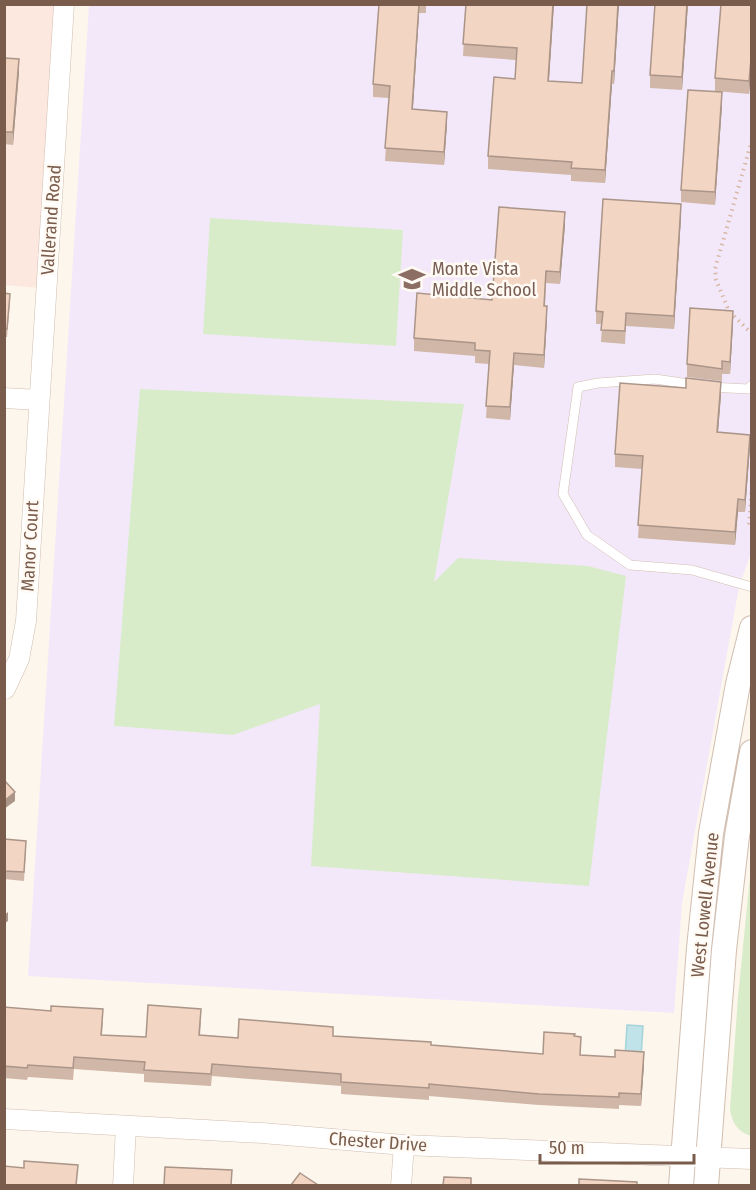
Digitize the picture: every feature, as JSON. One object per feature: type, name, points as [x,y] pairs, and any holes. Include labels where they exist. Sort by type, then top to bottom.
[{"type":"street","name":"Vallerand Road","points":[[39,400],[64,4]]},
{"type":"street","points":[[4,398],[39,400]]},
{"type":"street","name":"Manor Court","points":[[5,688],[19,659],[26,621],[39,400]]},
{"type":"street","name":"West Lowell Avenue","points":[[681,1185],[699,948],[711,833],[738,684],[752,628]]},
{"type":"street","name":"West Lowell Avenue","points":[[706,1185],[725,939],[737,836],[752,752]]},
{"type":"street","name":"Chester Drive","points":[[4,1119],[262,1133],[404,1145],[752,1160]]},
{"type":"street","points":[[123,1185],[126,1126]]},
{"type":"street","points":[[401,1185],[404,1145]]},
{"type":"lane","points":[[752,385],[748,389],[715,388],[655,379],[598,382],[578,387],[563,494],[586,535],[630,565],[692,570],[752,587]]},
{"type":"path","points":[[752,140],[715,269],[716,280],[729,311],[752,334]]},
{"type":"path","points":[[752,487],[749,525],[752,526]]},
{"type":"shaded area","points":[[4,5],[57,5],[39,288],[5,285]]},
{"type":"shaded area","name":"Monte Vista Middle School","points":[[89,5],[751,5],[751,553],[739,587],[682,903],[674,1013],[28,976]]},
{"type":"green space","points":[[210,218],[403,230],[396,346],[203,334]]},
{"type":"green space","points":[[140,389],[464,404],[434,582],[458,558],[588,566],[626,576],[589,886],[311,866],[320,704],[233,735],[114,726]]},
{"type":"green space","points":[[751,866],[752,1136],[736,1126],[730,1109]]},
{"type":"water","points":[[627,1025],[643,1026],[641,1058],[625,1057]]},
{"type":"building","points":[[379,4],[419,4],[412,109],[447,112],[444,152],[385,148],[390,86],[373,84]]},
{"type":"building","points":[[466,4],[553,4],[548,81],[582,83],[587,4],[618,4],[605,170],[571,168],[572,162],[488,156],[494,77],[515,79],[517,48],[463,44]]},
{"type":"building","points":[[655,4],[687,4],[682,77],[650,75]]},
{"type":"building","points":[[721,4],[752,4],[749,81],[715,78]]},
{"type":"building","points":[[4,58],[19,59],[13,132],[4,132]]},
{"type":"building","points":[[688,90],[722,92],[715,192],[681,190]]},
{"type":"building","points":[[603,199],[681,204],[674,316],[626,313],[625,331],[601,330],[603,312],[596,311]]},
{"type":"building","points":[[499,207],[565,212],[560,272],[546,271],[544,306],[547,306],[544,355],[514,353],[510,407],[486,406],[490,351],[475,350],[475,343],[414,338],[417,293],[492,300]]},
{"type":"building","points":[[4,293],[10,294],[7,329],[4,329]]},
{"type":"building","points":[[690,308],[733,311],[730,362],[722,361],[722,369],[687,364]]},
{"type":"building","points":[[686,378],[721,382],[717,432],[750,435],[745,500],[738,499],[735,532],[638,525],[643,456],[615,454],[620,383],[686,388]]},
{"type":"building","points":[[4,780],[15,792],[4,801]]},
{"type":"building","points":[[4,839],[26,841],[24,872],[4,871]]},
{"type":"building","points":[[148,1005],[201,1009],[199,1035],[238,1038],[239,1019],[333,1027],[333,1036],[431,1042],[431,1045],[543,1054],[544,1032],[575,1034],[574,1036],[581,1037],[580,1055],[615,1057],[615,1050],[644,1052],[641,1094],[619,1093],[619,1097],[539,1094],[429,1084],[429,1088],[341,1082],[341,1074],[212,1064],[211,1074],[144,1070],[145,1062],[74,1057],[73,1068],[4,1066],[4,1007],[51,1011],[51,1006],[103,1009],[101,1035],[146,1037]]},
{"type":"building","points":[[24,1161],[78,1165],[76,1185],[4,1185],[4,1166],[24,1168]]},
{"type":"building","points":[[165,1167],[232,1170],[231,1185],[164,1185]]},
{"type":"building","points":[[300,1173],[318,1185],[291,1185]]},
{"type":"building","points":[[444,1177],[471,1178],[471,1185],[443,1185]]},
{"type":"building","points":[[579,1179],[637,1182],[637,1185],[579,1185]]},
{"type":"place","name":"Monte Vista Middle School","points":[[412,279]]}]
